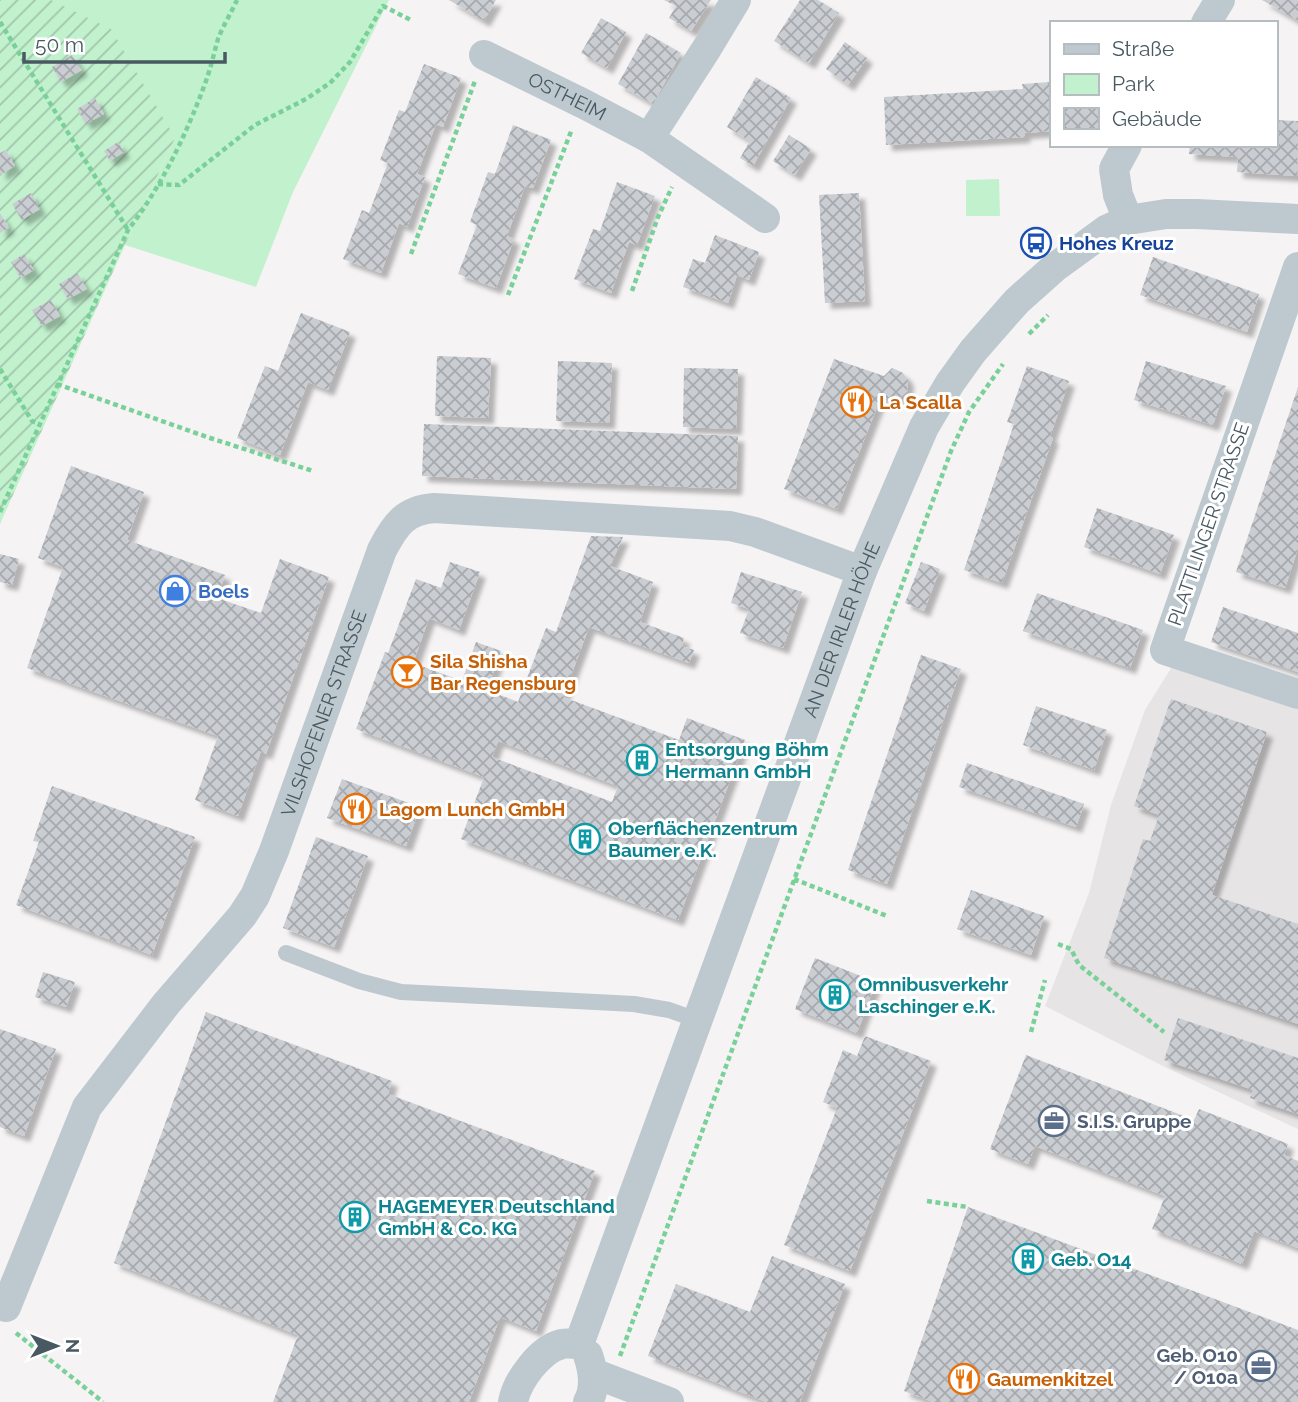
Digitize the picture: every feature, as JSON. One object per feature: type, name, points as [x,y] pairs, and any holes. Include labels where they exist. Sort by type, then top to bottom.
[{"type":"street","points":[[649,138],[736,0]]},
{"type":"street","points":[[1207,21],[1220,0]]},
{"type":"street","name":"OSTHEIM","points":[[484,55],[649,138],[765,218]]},
{"type":"street","points":[[1126,147],[1114,169],[1118,195],[1128,220]]},
{"type":"street","name":"AN DER IRLER HÖHE","points":[[579,1344],[862,571],[924,426],[950,383],[972,351],[1017,302],[1054,268],[1106,230],[1128,220],[1156,215],[1298,219]]},
{"type":"street","name":"PLATTLINGER STRASSE","points":[[1298,267],[1165,650],[1298,694]]},
{"type":"street","name":"VILSHOFENER STRASSE","points":[[8,1318],[87,1107],[166,1004],[242,916],[255,896],[274,851],[382,550],[405,516],[419,509],[434,508],[730,526],[862,571]]},
{"type":"street","points":[[513,1402],[525,1374],[542,1356],[560,1344],[579,1344],[589,1356],[597,1385],[669,1402]]},
{"type":"lane","points":[[286,953],[359,981],[401,992],[634,1004],[669,1010],[697,1020]]},
{"type":"path","points":[[0,512],[128,230],[143,211],[187,127],[207,79],[219,36],[237,0]]},
{"type":"path","points":[[158,184],[179,185],[255,125],[306,99],[330,83],[350,62],[383,6],[412,21]]},
{"type":"path","points":[[0,22],[128,230]]},
{"type":"path","points":[[411,254],[484,55]]},
{"type":"path","points":[[508,295],[582,103]]},
{"type":"path","points":[[632,291],[658,217],[683,162]]},
{"type":"path","points":[[1026,337],[1049,314]]},
{"type":"path","points":[[597,1385],[794,879],[951,452],[969,412],[1003,362]]},
{"type":"path","points":[[0,369],[32,421],[40,424]]},
{"type":"path","points":[[57,384],[313,471]]},
{"type":"path","points":[[794,879],[887,916]]},
{"type":"path","points":[[1058,944],[1071,949],[1079,965],[1164,1032]]},
{"type":"path","points":[[1031,1032],[1045,980]]},
{"type":"path","points":[[927,1201],[968,1207]]},
{"type":"path","points":[[8,1318],[103,1402]]},
{"type":"shaded area","points":[[1173,665],[1298,707],[1298,1129],[1165,1067],[1045,1006],[1089,893],[1111,805],[1145,710]]},
{"type":"green space","points":[[0,0],[51,0],[111,29],[175,138],[0,524]]},
{"type":"green space","points":[[51,0],[389,0],[293,192],[256,287],[125,245],[175,138]]},
{"type":"green space","points":[[999,179],[1000,216],[966,216],[966,180]]},
{"type":"building","points":[[449,0],[496,0],[484,21]]},
{"type":"building","points":[[664,0],[711,0],[691,31],[669,18],[676,6]]},
{"type":"building","points":[[800,0],[818,0],[839,13],[809,63],[774,41]]},
{"type":"building","points":[[1262,0],[1298,0],[1298,21]]},
{"type":"building","points":[[601,18],[626,32],[607,68],[581,53]]},
{"type":"building","points":[[646,33],[681,53],[653,104],[618,84]]},
{"type":"building","points":[[845,42],[867,58],[848,85],[826,69]]},
{"type":"building","points":[[72,55],[82,70],[61,82],[52,67]]},
{"type":"building","points":[[424,64],[461,78],[443,127],[436,124],[417,174],[425,177],[407,227],[399,223],[381,273],[343,259],[362,210],[369,213],[388,163],[380,160],[399,110],[405,112]]},
{"type":"building","points":[[756,77],[791,98],[753,166],[740,158],[750,141],[727,127]]},
{"type":"building","points":[[1050,82],[1050,131],[1024,133],[1025,137],[886,145],[884,97],[1023,89],[1022,84]]},
{"type":"building","points":[[95,98],[104,114],[86,124],[77,109]]},
{"type":"building","points":[[1277,120],[1298,121],[1297,176],[1237,172],[1238,157],[1189,154],[1190,147],[1277,147]]},
{"type":"building","points":[[513,125],[551,140],[533,188],[525,186],[507,236],[514,239],[496,288],[458,274],[477,225],[470,222],[488,172],[495,174]]},
{"type":"building","points":[[789,135],[811,149],[795,175],[773,161]]},
{"type":"building","points":[[118,142],[124,152],[110,161],[104,151]]},
{"type":"building","points":[[6,150],[15,166],[0,175],[0,153]]},
{"type":"building","points":[[617,182],[655,196],[637,245],[629,242],[611,293],[574,279],[593,229],[600,231]]},
{"type":"building","points":[[31,193],[40,209],[22,220],[12,204]]},
{"type":"building","points":[[859,193],[865,301],[825,303],[819,195]]},
{"type":"building","points":[[0,213],[9,228],[0,233]]},
{"type":"building","points":[[715,235],[759,252],[749,280],[737,275],[728,303],[683,287],[693,259],[705,263]]},
{"type":"building","points":[[24,254],[34,270],[21,278],[11,262]]},
{"type":"building","points":[[1153,257],[1259,294],[1247,332],[1140,295]]},
{"type":"building","points":[[77,273],[87,289],[68,299],[59,284]]},
{"type":"building","points":[[51,300],[60,316],[42,326],[32,310]]},
{"type":"building","points":[[301,313],[350,332],[328,390],[308,382],[280,455],[237,438],[265,366],[278,371]]},
{"type":"building","points":[[437,356],[491,358],[488,418],[435,416]]},
{"type":"building","points":[[834,359],[884,376],[892,368],[903,373],[908,380],[907,391],[900,397],[886,399],[882,394],[837,509],[784,489]]},
{"type":"building","points":[[558,361],[612,363],[609,423],[556,421]]},
{"type":"building","points":[[1146,361],[1226,386],[1213,425],[1134,400]]},
{"type":"building","points":[[1027,366],[1069,381],[1050,437],[1053,438],[1002,583],[964,570],[1014,424],[1007,422]]},
{"type":"building","points":[[684,368],[738,369],[736,429],[683,427]]},
{"type":"building","points":[[1298,387],[1298,548],[1285,588],[1236,572]]},
{"type":"building","points":[[424,424],[738,436],[736,489],[422,476]]},
{"type":"building","points":[[71,466],[144,492],[127,540],[225,575],[217,598],[261,613],[280,559],[329,577],[266,754],[261,751],[238,816],[195,800],[218,736],[27,668],[63,567],[38,558]]},
{"type":"building","points":[[1097,508],[1174,535],[1160,574],[1084,547]]},
{"type":"building","points":[[591,536],[623,537],[610,566],[653,582],[640,622],[684,638],[682,646],[694,650],[689,663],[589,627],[563,697],[679,740],[687,718],[745,740],[678,920],[461,839],[484,777],[356,729],[416,579],[441,588],[450,562],[480,572],[459,630],[429,618],[413,663],[462,681],[476,642],[501,651],[487,690],[518,702],[546,628],[556,632]],"holes":[[[498,741],[618,786],[612,802],[492,757]]]},
{"type":"building","points":[[0,554],[19,559],[12,585],[0,582]]},
{"type":"building","points":[[921,562],[940,569],[924,611],[905,603]]},
{"type":"building","points":[[741,572],[802,592],[783,648],[740,633],[749,609],[731,603]]},
{"type":"building","points":[[1037,593],[1143,630],[1130,668],[1023,631]]},
{"type":"building","points":[[1223,607],[1298,633],[1298,672],[1211,642]]},
{"type":"building","points":[[921,655],[961,669],[887,884],[848,870]]},
{"type":"building","points":[[1171,699],[1267,732],[1212,895],[1298,924],[1298,1024],[1104,958],[1143,839],[1150,841],[1159,815],[1134,806]]},
{"type":"building","points":[[1036,706],[1107,730],[1094,770],[1023,745]]},
{"type":"building","points":[[967,763],[1084,804],[1076,827],[959,787]]},
{"type":"building","points":[[342,779],[420,807],[406,846],[327,818]]},
{"type":"building","points":[[52,786],[195,837],[152,955],[16,905],[39,842],[33,841]]},
{"type":"building","points":[[316,837],[368,856],[334,947],[283,928]]},
{"type":"building","points":[[971,890],[1044,916],[1031,955],[957,929]]},
{"type":"building","name":"Omnibusverkehr Laschinger e.K.","points":[[815,958],[876,982],[857,1033],[795,1009]]},
{"type":"building","points":[[43,972],[75,982],[66,1007],[35,997]]},
{"type":"building","name":"HAGEMEYER Deutschland GmbH & Co. KG","points":[[206,1012],[392,1081],[388,1094],[595,1171],[536,1331],[500,1317],[469,1402],[273,1402],[298,1335],[114,1263]]},
{"type":"building","points":[[1178,1018],[1298,1058],[1298,1114],[1250,1098],[1253,1090],[1164,1060]]},
{"type":"building","points":[[0,1029],[56,1049],[24,1136],[0,1127]]},
{"type":"building","points":[[865,1036],[931,1061],[850,1271],[784,1245],[837,1108],[823,1102],[843,1050],[857,1056]]},
{"type":"building","points":[[1026,1055],[1194,1120],[1199,1109],[1288,1144],[1284,1155],[1298,1161],[1298,1248],[1254,1231],[1242,1264],[1152,1229],[1165,1196],[1035,1146],[1028,1164],[990,1149]]},
{"type":"building","name":"Geb. O14","points":[[968,1207],[1298,1330],[1298,1402],[933,1402],[904,1391]]},
{"type":"building","points":[[772,1256],[845,1284],[800,1402],[766,1402],[648,1356],[676,1284],[750,1312]]},
{"type":"place","name":"Hohes Kreuz","points":[[1036,243]]},
{"type":"place","name":"La Scalla","points":[[856,402]]},
{"type":"place","name":"Boels","points":[[175,591]]},
{"type":"place","name":"Sila Shisha Bar Regensburg","points":[[407,672]]},
{"type":"place","name":"Entsorgung Böhm Hermann GmbH","points":[[642,760]]},
{"type":"place","name":"Lagom Lunch GmbH","points":[[356,809]]},
{"type":"place","name":"Oberflächenzentrum Baumer e.K.","points":[[585,839]]},
{"type":"place","name":"Omnibusverkehr Laschinger e.K.","points":[[835,995]]},
{"type":"place","name":"S.I.S. Gruppe","points":[[1054,1121]]},
{"type":"place","name":"HAGEMEYER Deutschland GmbH & Co. KG","points":[[355,1217]]},
{"type":"place","name":"Geb. O14","points":[[1028,1259]]},
{"type":"place","name":"Geb. O10 / O10a","points":[[1261,1366]]},
{"type":"place","name":"Gaumenkitzel","points":[[964,1379]]}]
